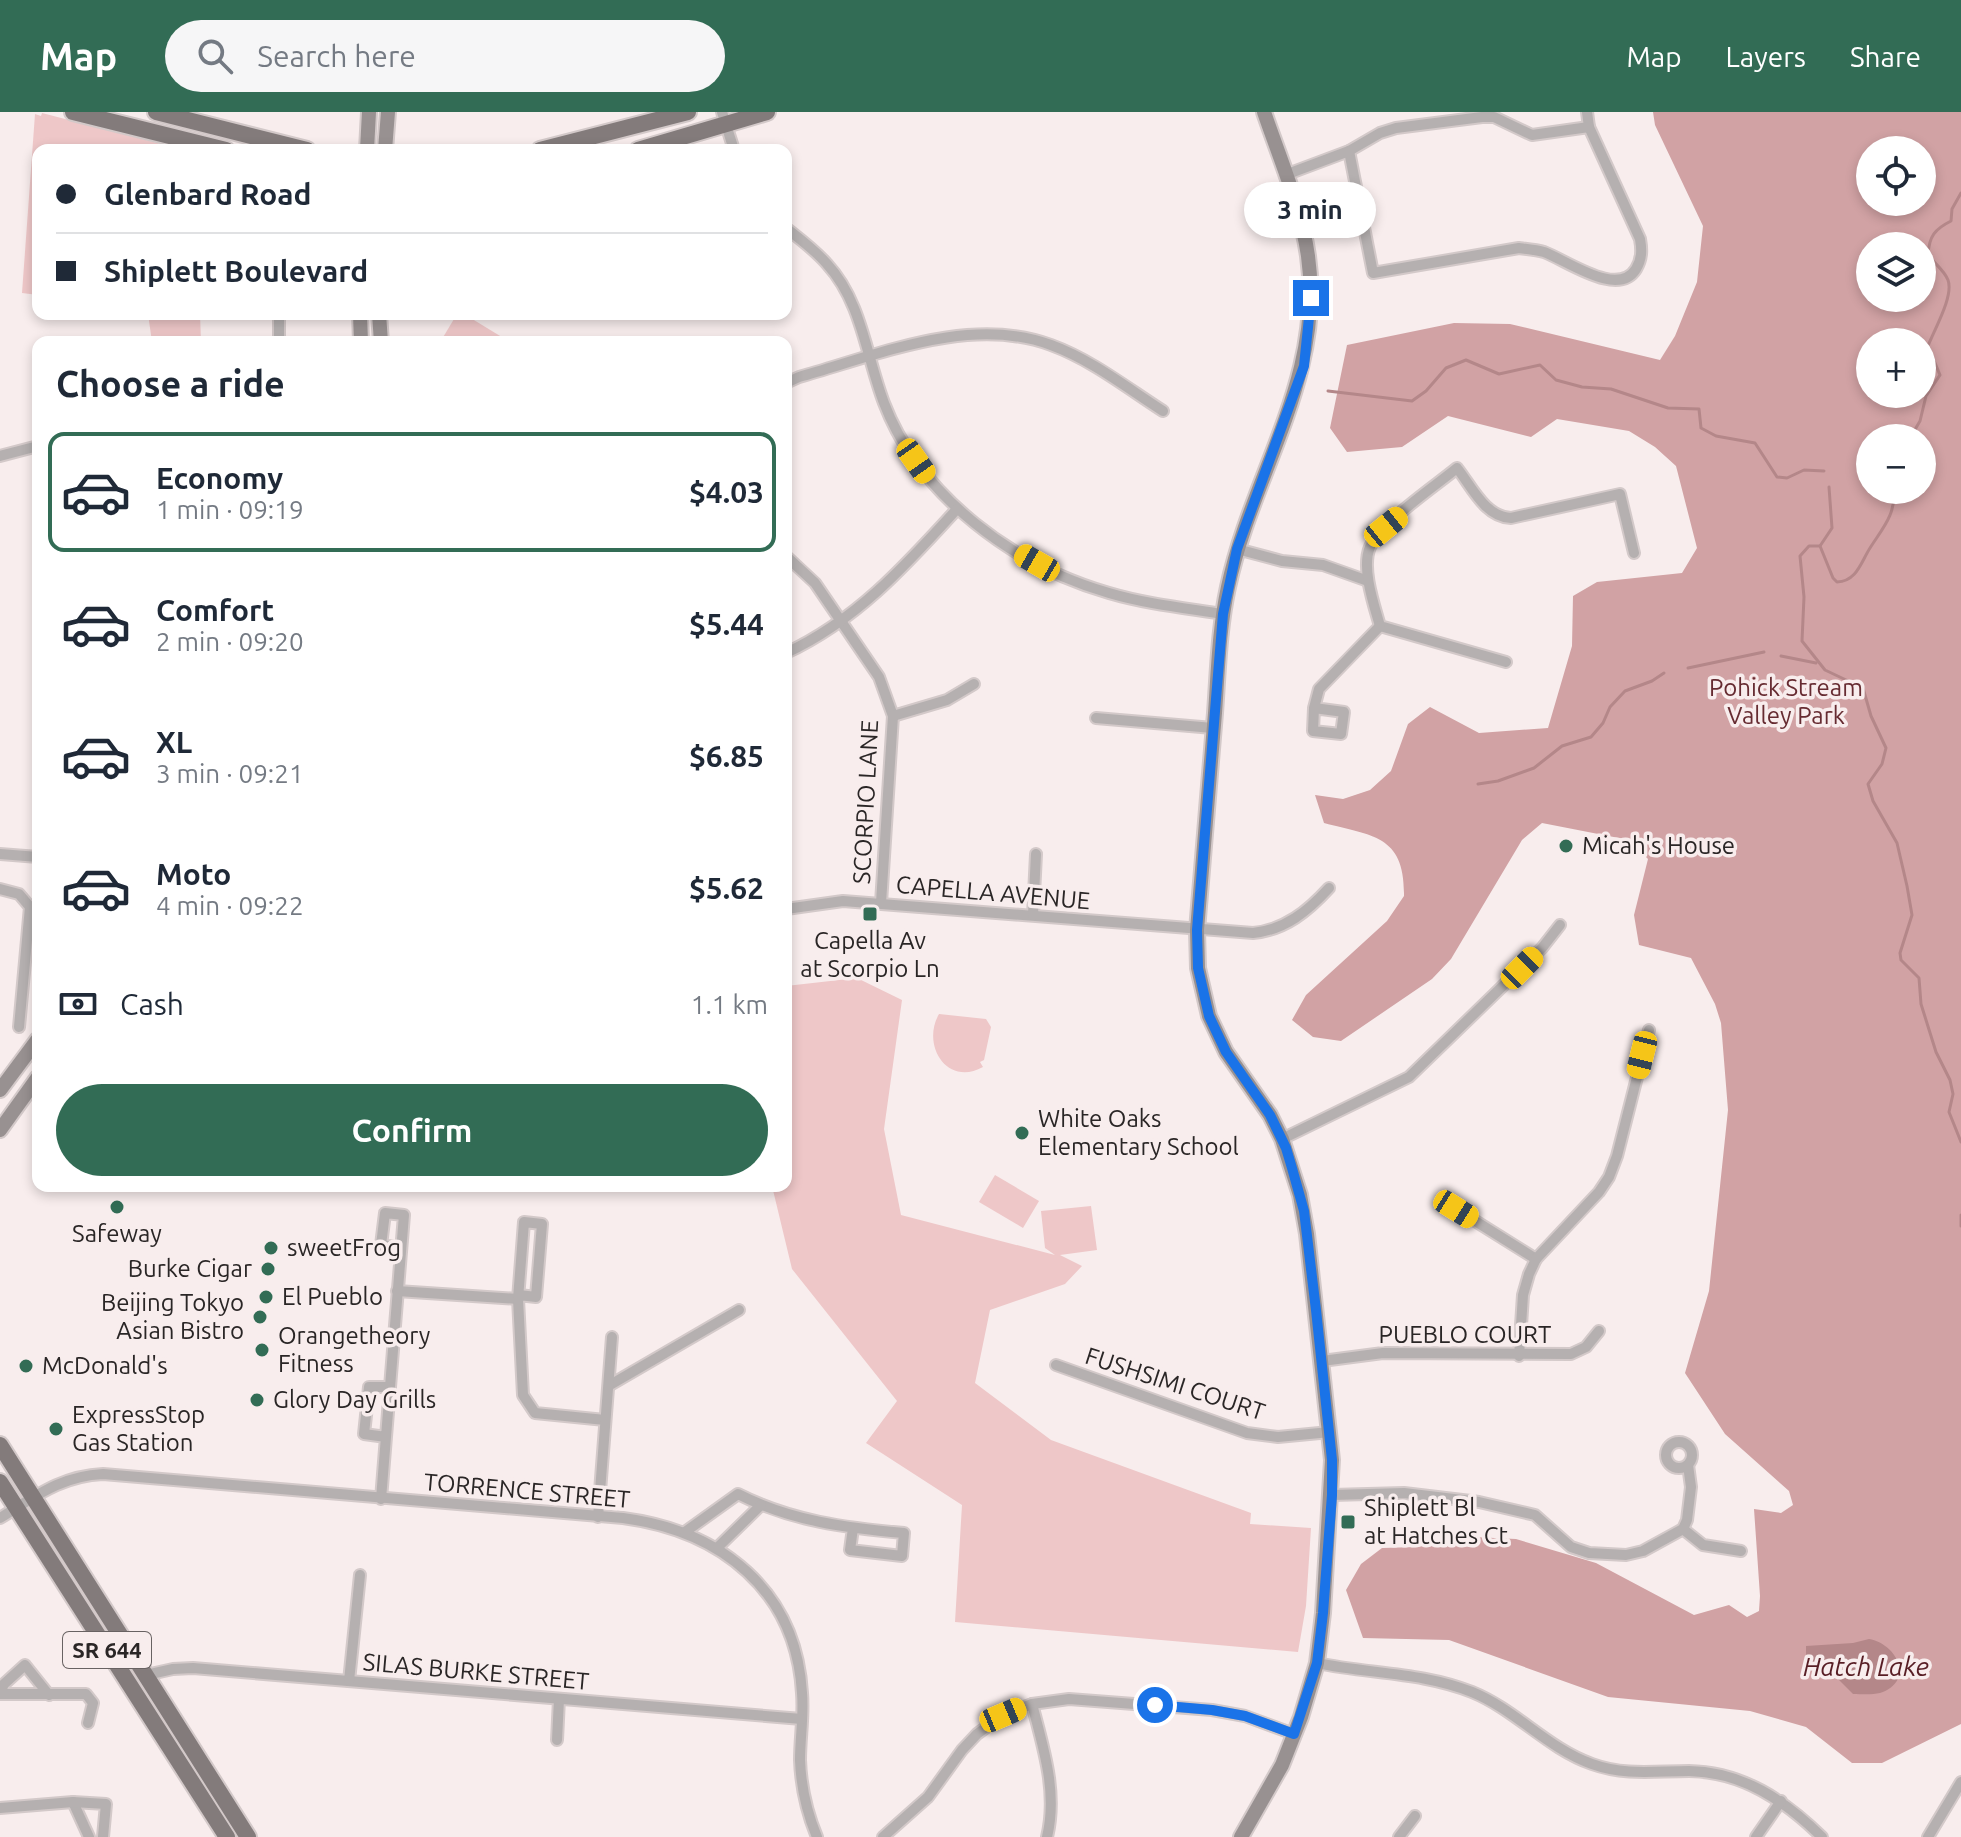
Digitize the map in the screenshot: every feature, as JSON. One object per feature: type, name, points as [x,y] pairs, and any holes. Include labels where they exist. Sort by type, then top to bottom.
[{"type":"main road","points":[[73,112],[202,144]]},
{"type":"main road","points":[[156,112],[283,144]]},
{"type":"main road","points":[[563,144],[688,112]]},
{"type":"main road","points":[[654,144],[723,119],[767,112]]},
{"type":"main road","name":"SR 644","points":[[0,1445],[248,1837]]},
{"type":"main road","name":"SR 644","points":[[0,1482],[227,1837]]},
{"type":"street","points":[[367,144],[369,112]]},
{"type":"street","points":[[385,144],[388,112]]},
{"type":"street","points":[[1241,1837],[1272,1787],[1294,1734],[1317,1663],[1332,1495],[1330,1432],[1304,1211],[1282,1139],[1270,1115],[1226,1052],[1209,1016],[1198,968],[1197,930],[1223,614],[1237,549],[1295,394],[1309,336],[1311,298],[1308,257],[1300,219],[1264,112]]},
{"type":"street","points":[[1508,112],[1510,124]]},
{"type":"street","points":[[1349,151],[1373,273],[1519,248],[1542,251],[1605,279],[1627,279],[1634,272],[1642,249],[1640,239],[1589,127],[1587,112]]},
{"type":"street","points":[[1285,175],[1349,151],[1380,133],[1396,128],[1482,117],[1494,117],[1532,135],[1589,127]]},
{"type":"street","points":[[723,119],[732,144]]},
{"type":"street","points":[[792,233],[828,264],[839,280],[857,313],[884,404],[905,445],[927,477],[957,509],[1009,547],[1075,581],[1137,601],[1223,614]]},
{"type":"street","points":[[792,381],[955,335],[987,333],[1020,336],[1078,357],[1163,411]]},
{"type":"street","points":[[0,456],[32,448]]},
{"type":"street","points":[[1380,626],[1368,581],[1369,549],[1386,527],[1457,468],[1499,518],[1620,494],[1634,553]]},
{"type":"street","points":[[792,650],[841,622],[883,589],[957,509]]},
{"type":"street","points":[[1237,549],[1282,561],[1323,565],[1368,581]]},
{"type":"street","name":"SCORPIO LANE","points":[[792,562],[815,583],[879,677],[893,716],[881,903]]},
{"type":"street","points":[[1380,626],[1506,662]]},
{"type":"street","points":[[1314,708],[1319,689],[1380,626]]},
{"type":"street","points":[[893,716],[947,700],[974,684]]},
{"type":"street","points":[[1096,718],[1213,728]]},
{"type":"street","points":[[0,854],[32,857]]},
{"type":"street","points":[[1033,915],[1036,854]]},
{"type":"street","name":"CAPELLA AVENUE","points":[[792,908],[830,902],[881,903],[1253,933],[1300,916],[1329,888]]},
{"type":"street","points":[[0,889],[19,894],[30,907],[19,1027]]},
{"type":"street","points":[[1282,1139],[1409,1077],[1542,948],[1560,925]]},
{"type":"street","points":[[1519,1356],[1523,1295],[1536,1259],[1599,1192],[1609,1177],[1649,1030]]},
{"type":"street","points":[[0,1090],[32,1047]]},
{"type":"street","points":[[0,1130],[32,1085]]},
{"type":"street","points":[[1456,1209],[1536,1259]]},
{"type":"street","points":[[397,1291],[518,1297],[536,1297],[542,1224],[524,1222],[518,1297],[523,1395],[535,1413],[605,1420]]},
{"type":"street","points":[[381,1499],[401,1248]]},
{"type":"street","points":[[610,1385],[739,1310]]},
{"type":"street","name":"PUEBLO COURT","points":[[1322,1361],[1383,1353],[1571,1354],[1586,1347],[1599,1331]]},
{"type":"street","points":[[598,1517],[612,1337]]},
{"type":"street","name":"FUSHSIMI COURT","points":[[1056,1365],[1247,1433],[1278,1437],[1330,1432]]},
{"type":"street","points":[[386,1437],[364,1434],[369,1387],[390,1387]]},
{"type":"street","points":[[1332,1495],[1404,1493],[1493,1505],[1535,1515],[1571,1547],[1600,1554],[1626,1555],[1643,1551],[1683,1529],[1691,1487],[1688,1465]]},
{"type":"street","name":"TORRENCE STREET","points":[[0,1518],[74,1477],[103,1474],[646,1521],[685,1532],[718,1547],[754,1579],[782,1619],[800,1671],[803,1793],[817,1837]]},
{"type":"street","points":[[685,1532],[738,1494],[811,1521],[904,1533],[902,1556],[850,1550],[853,1528]]},
{"type":"street","points":[[718,1547],[761,1505]]},
{"type":"street","points":[[1683,1529],[1703,1545],[1741,1551]]},
{"type":"street","points":[[349,1681],[360,1575]]},
{"type":"street","points":[[1317,1663],[1361,1672],[1434,1680],[1471,1692],[1505,1709],[1562,1750],[1594,1765],[1633,1773],[1689,1771],[1716,1774],[1751,1784],[1781,1801],[1822,1837]]},
{"type":"street","points":[[49,1695],[25,1665],[4,1684],[0,1693],[49,1695],[86,1694],[93,1703],[88,1723]]},
{"type":"street","name":"SILAS BURKE STREET","points":[[146,1675],[193,1668],[802,1719]]},
{"type":"street","points":[[557,1740],[559,1699]]},
{"type":"street","points":[[883,1837],[928,1797],[977,1734],[1003,1715],[1032,1704],[1069,1699],[1212,1710],[1245,1716],[1294,1734]]},
{"type":"street","points":[[1032,1704],[1046,1755],[1052,1797],[1047,1837]]},
{"type":"street","points":[[1928,1837],[1961,1782]]},
{"type":"street","points":[[1756,1837],[1781,1801]]},
{"type":"street","points":[[73,1802],[89,1837]]},
{"type":"street","points":[[0,1808],[73,1802],[106,1804],[103,1837]]},
{"type":"street","points":[[1399,1837],[1415,1816]]},
{"type":"shaded area","points":[[42,113],[161,144],[33,144],[35,114],[41,116]]},
{"type":"shaded area","points":[[32,155],[32,294],[22,293]]},
{"type":"shaded area","points":[[149,320],[200,320],[201,336],[151,336]]},
{"type":"shaded area","points":[[453,320],[474,320],[500,336],[444,336]]},
{"type":"shaded area","points":[[857,978],[902,1000],[884,1129],[901,1215],[1055,1255],[1045,1248],[1041,1211],[1091,1206],[1097,1250],[1060,1255],[1082,1266],[1065,1284],[990,1310],[975,1383],[1051,1440],[1251,1513],[1250,1524],[1311,1528],[1306,1606],[1298,1652],[955,1622],[962,1505],[866,1443],[897,1401],[792,1269],[773,1192],[792,1192],[792,985]]},
{"type":"shaded area","points":[[939,1014],[986,1019],[991,1027],[984,1060],[980,1062],[983,1067],[958,1072],[941,1060],[933,1038]]},
{"type":"shaded area","points":[[995,1175],[1039,1201],[1023,1228],[979,1202]]},
{"type":"green space","name":"Pohick Stream Valley Park","points":[[1653,112],[1961,112],[1961,1724],[1882,1763],[1852,1763],[1806,1727],[1750,1711],[1608,1697],[1449,1640],[1363,1638],[1346,1590],[1361,1564],[1382,1548],[1417,1547],[1473,1537],[1516,1539],[1596,1563],[1694,1615],[1729,1605],[1747,1617],[1759,1611],[1760,1596],[1754,1509],[1781,1513],[1793,1505],[1789,1491],[1725,1434],[1685,1373],[1709,1291],[1728,1110],[1721,1023],[1715,1004],[1691,958],[1639,945],[1634,915],[1648,859],[1629,840],[1542,823],[1522,840],[1451,959],[1432,979],[1341,1041],[1313,1037],[1292,1020],[1306,995],[1387,921],[1404,896],[1403,876],[1392,850],[1371,836],[1324,823],[1315,795],[1343,799],[1370,790],[1391,771],[1408,724],[1430,707],[1479,733],[1548,728],[1572,646],[1573,596],[1597,582],[1682,573],[1697,548],[1676,466],[1655,447],[1629,431],[1557,419],[1531,437],[1448,416],[1402,447],[1347,452],[1330,428],[1347,345],[1454,323],[1510,324],[1660,360],[1675,336],[1697,282],[1703,226],[1655,125]]},
{"type":"water","name":"Hatch Lake","points":[[1869,1639],[1888,1648],[1900,1672],[1891,1688],[1880,1693],[1853,1694],[1837,1678],[1806,1661],[1806,1646]]},
{"type":"waterway","points":[[1918,424],[1926,396],[1940,375],[1928,346],[1946,304],[1949,287],[1944,273],[1928,255],[1930,243],[1937,230],[1951,221],[1952,209],[1961,193]]},
{"type":"waterway","points":[[1328,391],[1412,401],[1426,391],[1446,368],[1466,360],[1499,374],[1540,365],[1556,380],[1582,387],[1611,389],[1668,408],[1699,409],[1701,428],[1716,436],[1755,443],[1777,477],[1787,478],[1804,470],[1824,471]]},
{"type":"waterway","points":[[1820,546],[1832,528],[1829,487]]},
{"type":"waterway","points":[[1893,504],[1888,520],[1858,570],[1844,581],[1837,582],[1833,578],[1820,546],[1809,546],[1800,556],[1804,597],[1802,641],[1825,670],[1863,688],[1871,716],[1886,748],[1882,764],[1868,784],[1873,801],[1897,843],[1907,886],[1912,915],[1900,953],[1901,960],[1919,978],[1921,1004],[1936,1052],[1950,1080],[1953,1094],[1949,1112],[1961,1142]]},
{"type":"waterway","points":[[1688,668],[1764,652]]},
{"type":"waterway","points":[[1781,656],[1816,663]]},
{"type":"waterway","points":[[1478,784],[1498,781],[1534,768],[1562,746],[1591,737],[1603,723],[1610,707],[1625,691],[1664,673]]},
{"type":"waterway","points":[[1961,1215],[1961,1226]]},
{"type":"place","name":"Micah's House","points":[[1566,846]]},
{"type":"place","name":"Capella Av at Scorpio Ln","points":[[870,914]]},
{"type":"place","name":"White Oaks Elementary School","points":[[1022,1133]]},
{"type":"place","name":"Safeway","points":[[117,1207]]},
{"type":"place","name":"sweetFrog","points":[[271,1248]]},
{"type":"place","name":"Burke Cigar","points":[[268,1269]]},
{"type":"place","name":"El Pueblo","points":[[266,1297]]},
{"type":"place","name":"Beijing Tokyo Asian Bistro","points":[[260,1317]]},
{"type":"place","name":"Orangetheory Fitness","points":[[262,1350]]},
{"type":"place","name":"McDonald's","points":[[26,1366]]},
{"type":"place","name":"Glory Day Grills","points":[[257,1400]]},
{"type":"place","name":"ExpressStop Gas Station","points":[[56,1429]]},
{"type":"place","name":"Shiplett Bl at Hatches Ct","points":[[1348,1522]]},
{"type":"route","points":[[1155,1705],[1245,1716],[1294,1734],[1317,1663],[1323,1613],[1332,1460],[1304,1211],[1282,1139],[1270,1115],[1226,1052],[1209,1016],[1198,968],[1197,930],[1223,614],[1228,586],[1249,513],[1304,366],[1311,298]]}]
